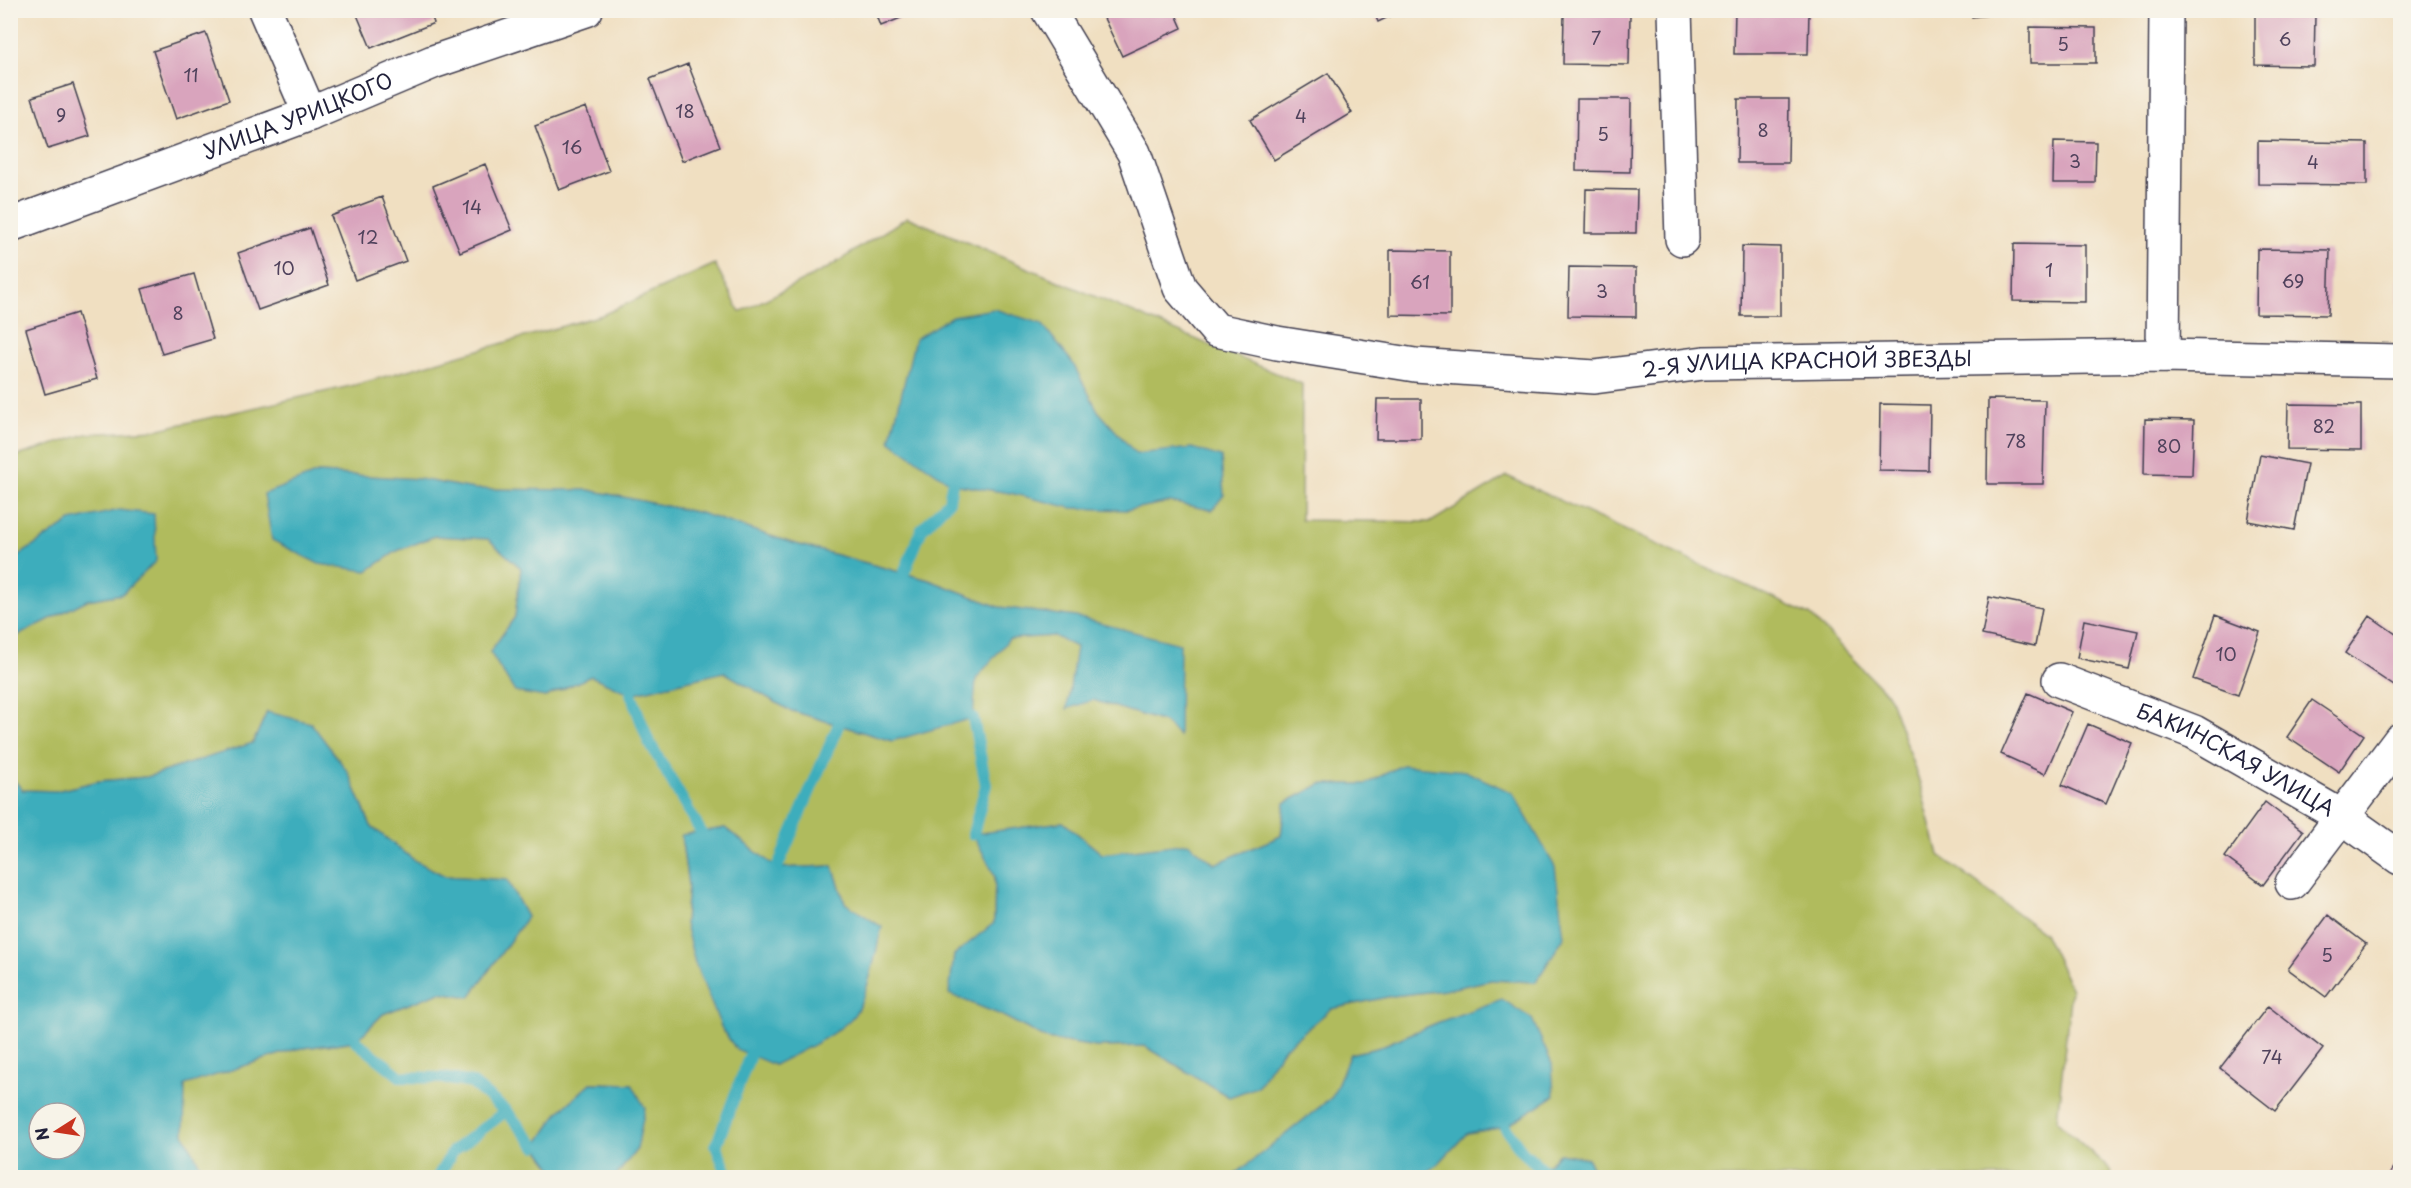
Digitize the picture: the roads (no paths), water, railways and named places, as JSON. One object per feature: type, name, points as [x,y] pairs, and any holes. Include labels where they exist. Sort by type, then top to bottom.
[{"type":"street","points":[[265,10],[310,114]]},
{"type":"street","name":"УЛИЦА УРИЦКОГО","points":[[10,225],[310,114],[433,62],[586,10]]},
{"type":"street","name":"2-Я УЛИЦА КРАСНОЙ ЗВЕЗДЫ","points":[[1048,10],[1134,153],[1180,288],[1216,330],[1277,343],[1415,365],[1594,377],[1704,363],[2163,356],[2400,361]]},
{"type":"street","points":[[1675,10],[1682,239]]},
{"type":"street","points":[[2163,356],[2166,10]]},
{"type":"street","name":"БАКИНСКАЯ УЛИЦА","points":[[2059,680],[2194,732],[2341,816],[2400,858]]},
{"type":"street","points":[[2292,883],[2400,740]]},
{"type":"water","points":[[994,309],[1042,324],[1072,362],[1098,411],[1136,454],[1192,448],[1221,457],[1224,495],[1212,510],[1170,502],[1126,510],[1072,508],[1010,493],[952,484],[890,441],[915,339],[952,316]]},
{"type":"water","points":[[318,473],[419,479],[474,489],[589,490],[700,513],[792,543],[929,580],[999,607],[1076,617],[1180,644],[1179,736],[1164,722],[1093,700],[1067,709],[1076,647],[1054,636],[1009,639],[976,679],[973,718],[892,741],[789,710],[724,672],[631,694],[591,676],[545,697],[515,692],[490,652],[515,617],[521,568],[488,539],[435,536],[397,551],[367,571],[319,564],[272,540],[264,494]]},
{"type":"water","points":[[119,510],[154,514],[156,561],[122,594],[87,600],[11,639],[11,561],[71,521]]},
{"type":"water","points":[[267,712],[311,723],[348,772],[371,826],[414,860],[445,876],[507,880],[527,917],[470,997],[440,992],[383,1014],[356,1041],[296,1049],[185,1085],[184,1134],[206,1177],[11,1177],[11,776],[22,790],[56,791],[99,781],[147,777],[253,743]]},
{"type":"water","points":[[1402,765],[1465,771],[1513,793],[1555,867],[1564,937],[1536,982],[1491,980],[1445,990],[1392,996],[1331,1009],[1283,1049],[1257,1087],[1229,1097],[1145,1046],[1096,1047],[1047,1039],[1001,1015],[949,994],[954,955],[994,923],[995,876],[973,834],[1063,822],[1102,854],[1188,843],[1215,864],[1281,836],[1285,803],[1321,784],[1366,784]]},
{"type":"water","points":[[725,828],[777,868],[833,866],[845,903],[882,927],[865,992],[850,1020],[830,1035],[774,1065],[736,1049],[722,1029],[695,963],[685,924],[688,885],[681,835]]},
{"type":"water","points":[[1502,999],[1532,1019],[1552,1064],[1554,1096],[1505,1127],[1467,1133],[1439,1163],[1420,1177],[1232,1177],[1332,1097],[1350,1054],[1377,1048]]},
{"type":"water","points":[[591,1083],[632,1084],[645,1108],[637,1149],[615,1177],[559,1177],[536,1146],[558,1113]]},
{"type":"water","points":[[1560,1153],[1587,1158],[1598,1177],[1535,1177]]},
{"type":"waterway","points":[[904,573],[922,529],[949,501],[952,484]]},
{"type":"waterway","points":[[631,694],[648,740],[701,832]]},
{"type":"waterway","points":[[973,718],[986,785],[973,834]]},
{"type":"waterway","points":[[777,868],[838,726]]},
{"type":"waterway","points":[[356,1041],[401,1077],[443,1078],[472,1083],[506,1111],[536,1146]]},
{"type":"waterway","points":[[729,1178],[716,1146],[750,1055]]},
{"type":"waterway","points":[[437,1178],[453,1151],[506,1111]]},
{"type":"waterway","points":[[1505,1127],[1522,1151],[1543,1170]]}]
